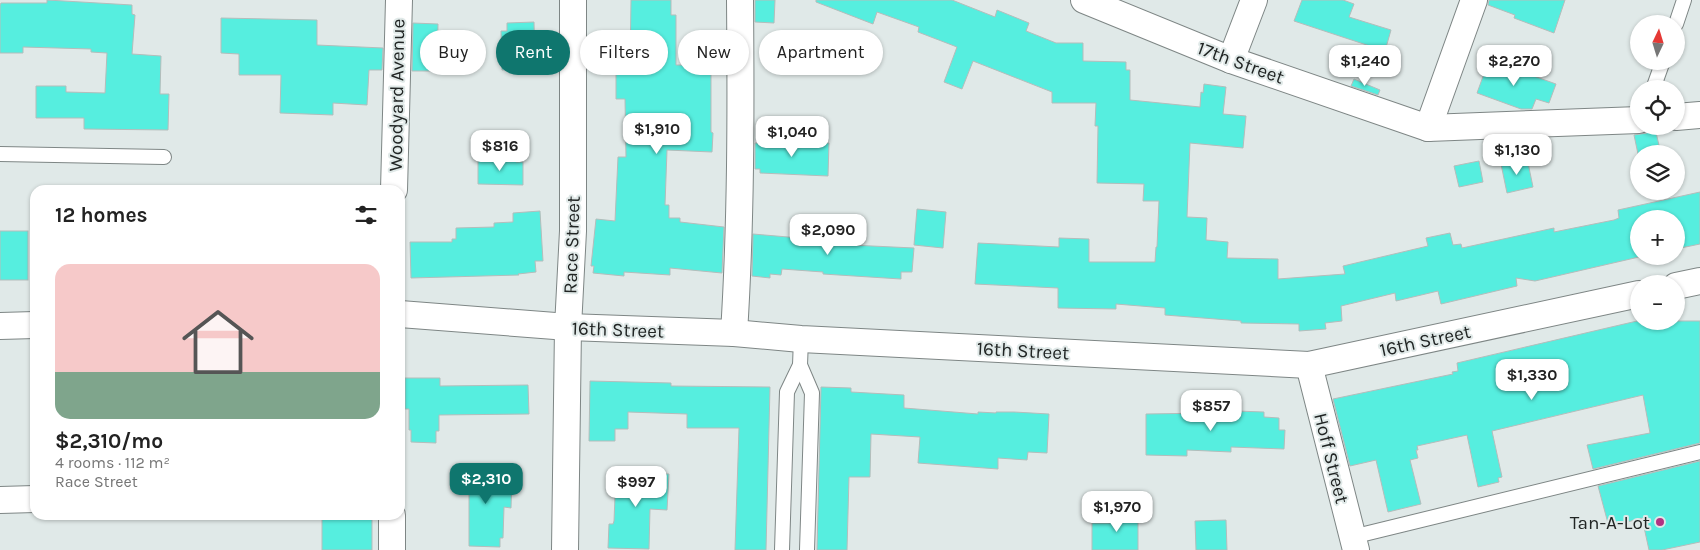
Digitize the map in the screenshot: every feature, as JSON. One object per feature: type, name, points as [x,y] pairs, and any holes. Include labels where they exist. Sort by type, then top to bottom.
[{"type":"street","name":"Woodyard Avenue","points":[[394,185],[399,0]]},
{"type":"street","name":"Race Street","points":[[565,550],[568,327],[573,231],[573,0]]},
{"type":"street","points":[[734,333],[741,161],[740,0]]},
{"type":"street","name":"17th Street","points":[[1086,0],[1231,60],[1428,128],[1630,120]]},
{"type":"street","points":[[1231,60],[1254,0]]},
{"type":"street","points":[[1428,128],[1474,0]]},
{"type":"street","points":[[1685,116],[1700,115]]},
{"type":"street","points":[[1685,284],[1700,281]]},
{"type":"street","name":"16th Street","points":[[405,314],[568,327],[734,333],[801,339],[1309,365],[1630,296]]},
{"type":"street","points":[[0,326],[30,325]]},
{"type":"street","name":"Hoff Street","points":[[1309,365],[1354,543]]},
{"type":"street","points":[[0,500],[30,499]]},
{"type":"street","points":[[392,520],[392,550]]},
{"type":"lane","points":[[1679,15],[1684,0]]},
{"type":"lane","points":[[0,154],[164,157]]},
{"type":"lane","points":[[782,550],[787,392],[800,365],[801,339]]},
{"type":"lane","points":[[800,365],[812,393],[807,550]]},
{"type":"lane","points":[[1354,543],[1700,452]]},
{"type":"building","points":[[47,0],[132,5],[132,14],[135,15],[132,54],[161,56],[160,94],[169,94],[168,130],[84,129],[84,118],[36,118],[36,86],[66,86],[66,92],[105,93],[107,53],[91,52],[91,49],[23,47],[23,53],[0,53],[1,3],[47,3]]},
{"type":"building","points":[[631,0],[671,0],[671,15],[676,15],[676,65],[678,65],[678,75],[711,75],[712,152],[667,150],[665,205],[669,205],[669,218],[680,218],[680,222],[724,227],[722,273],[670,268],[670,275],[624,272],[624,276],[593,273],[594,266],[591,266],[596,219],[615,221],[618,157],[626,157],[625,99],[616,99],[616,75],[668,75],[668,30],[631,30]]},
{"type":"building","points":[[755,0],[775,0],[774,23],[755,22]]},
{"type":"building","points":[[816,0],[952,0],[995,17],[997,10],[1029,23],[1026,31],[1056,43],[1083,43],[1083,61],[1126,62],[1126,70],[1130,70],[1130,100],[1200,107],[1201,92],[1203,93],[1204,84],[1226,87],[1223,114],[1246,116],[1243,148],[1190,143],[1187,217],[1207,218],[1206,240],[1228,242],[1227,258],[1278,259],[1278,279],[1345,274],[1343,266],[1428,246],[1426,238],[1450,233],[1453,245],[1461,244],[1462,248],[1554,228],[1554,232],[1614,220],[1619,218],[1618,210],[1664,200],[1685,200],[1685,195],[1700,192],[1700,244],[1685,247],[1685,210],[1630,210],[1630,259],[1535,281],[1516,278],[1517,286],[1441,304],[1438,291],[1396,301],[1395,293],[1341,306],[1342,321],[1325,323],[1326,329],[1299,331],[1299,324],[1241,323],[1241,321],[1165,315],[1165,308],[1116,304],[1116,309],[1058,308],[1058,288],[975,284],[978,243],[1059,247],[1059,238],[1089,239],[1089,262],[1155,262],[1159,201],[1143,201],[1144,184],[1097,183],[1098,126],[1095,126],[1096,103],[1052,103],[1052,92],[973,61],[962,89],[944,82],[957,47],[918,32],[919,27],[877,12],[873,24],[816,2]]},
{"type":"building","points":[[1302,0],[1343,0],[1354,4],[1349,17],[1391,30],[1385,51],[1294,21]]},
{"type":"building","points":[[1489,0],[1565,0],[1554,33],[1514,18],[1515,15],[1488,5]]},
{"type":"building","points":[[221,18],[317,20],[317,45],[383,48],[382,70],[369,70],[367,105],[333,103],[333,115],[280,113],[281,75],[239,75],[239,54],[221,53]]},
{"type":"building","points":[[534,22],[534,30],[507,30],[507,23]]},
{"type":"building","points":[[413,23],[438,24],[438,30],[420,30],[420,71],[412,71]]},
{"type":"building","points":[[1489,60],[1556,84],[1549,103],[1536,99],[1532,109],[1521,109],[1477,93]]},
{"type":"building","points":[[1354,79],[1380,90],[1378,95],[1351,86]]},
{"type":"building","points":[[1634,135],[1657,135],[1659,145],[1636,145]]},
{"type":"building","points":[[762,140],[829,143],[828,176],[760,173],[760,169],[755,169],[755,143],[762,143]]},
{"type":"building","points":[[478,158],[516,158],[516,162],[523,162],[523,185],[478,184]]},
{"type":"building","points":[[1527,158],[1533,187],[1507,193],[1501,164]]},
{"type":"building","points":[[1479,161],[1483,182],[1459,187],[1454,166]]},
{"type":"building","points":[[917,209],[946,212],[943,248],[914,245]]},
{"type":"building","points":[[540,211],[543,261],[535,261],[536,272],[519,275],[411,278],[410,242],[452,242],[452,239],[456,239],[456,228],[494,227],[494,223],[513,222],[513,213]]},
{"type":"building","points":[[812,229],[852,233],[851,245],[914,248],[912,272],[901,272],[901,279],[823,274],[823,272],[782,269],[781,275],[770,274],[770,278],[752,276],[753,234],[811,239]]},
{"type":"building","points":[[0,231],[28,231],[28,280],[0,280]]},
{"type":"building","points":[[1685,321],[1700,321],[1700,443],[1593,469],[1587,445],[1650,433],[1643,395],[1492,431],[1502,477],[1498,478],[1499,482],[1478,487],[1467,435],[1417,446],[1418,458],[1410,460],[1421,504],[1388,512],[1376,460],[1350,466],[1333,399],[1453,374],[1452,372],[1458,371],[1457,363],[1630,323],[1630,330],[1685,330]]},
{"type":"building","points":[[405,378],[440,378],[440,386],[528,385],[529,414],[439,415],[439,431],[436,431],[436,443],[411,442],[409,409],[405,409]]},
{"type":"building","points":[[590,381],[671,383],[671,386],[770,387],[766,550],[735,550],[739,428],[687,428],[687,414],[628,412],[628,429],[615,429],[615,441],[589,441]]},
{"type":"building","points":[[821,387],[851,388],[851,392],[904,395],[904,408],[978,414],[978,412],[1014,412],[1049,414],[1047,453],[1028,452],[1027,460],[998,458],[998,469],[918,463],[920,437],[871,434],[870,477],[849,477],[847,550],[817,550]]},
{"type":"building","points":[[1209,410],[1264,412],[1264,417],[1279,418],[1279,430],[1285,430],[1284,449],[1231,447],[1231,452],[1187,450],[1187,456],[1146,455],[1146,414],[1208,413]]},
{"type":"building","points":[[1700,461],[1700,542],[1662,550],[1649,550],[1642,518],[1609,527],[1598,486]]},
{"type":"building","points":[[459,470],[498,471],[498,476],[512,476],[511,508],[504,507],[503,538],[500,538],[500,547],[469,546],[469,491],[459,491]]},
{"type":"building","points":[[616,472],[669,474],[667,510],[650,509],[649,549],[608,548],[609,524],[613,524],[614,521]]},
{"type":"building","points":[[1110,513],[1138,513],[1138,550],[1092,550],[1092,523],[1110,523]]},
{"type":"building","points":[[322,520],[372,520],[372,550],[322,550]]},
{"type":"building","points":[[1226,520],[1227,550],[1196,550],[1195,521]]},
{"type":"place","name":"Tan-A-Lot","points":[[1660,522]]}]
